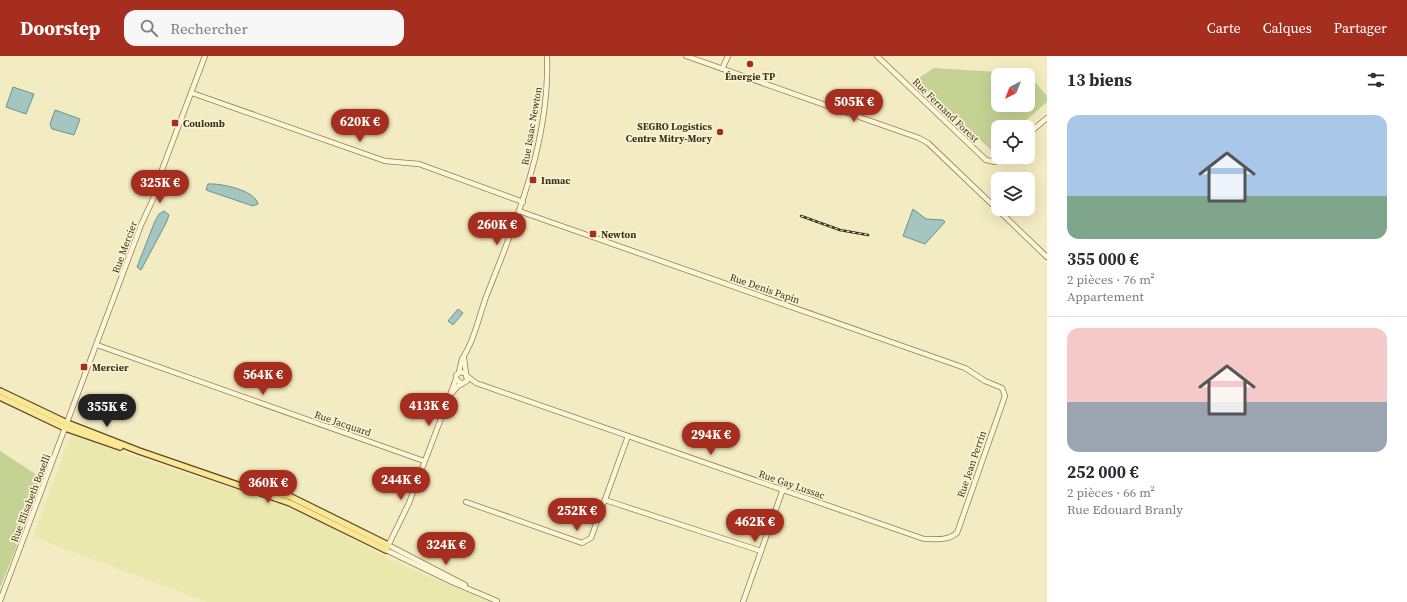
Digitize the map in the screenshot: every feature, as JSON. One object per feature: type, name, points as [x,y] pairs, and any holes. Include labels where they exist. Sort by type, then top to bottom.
[{"type":"main road","points":[[0,391],[66,425]]},
{"type":"main road","points":[[0,397],[115,445],[139,451],[237,484],[271,490],[291,497],[387,548]]},
{"type":"street","name":"Rue Mercier","points":[[66,425],[205,56]]},
{"type":"street","name":"Rue Isaac Newton","points":[[456,379],[456,375],[460,372],[462,359],[465,355],[519,211],[537,153],[548,82],[547,56]]},
{"type":"street","points":[[686,56],[919,138],[928,143],[1047,257]]},
{"type":"street","points":[[722,69],[728,56]]},
{"type":"street","name":"Rue Fernand Forest","points":[[879,57],[986,160],[991,161]]},
{"type":"street","points":[[192,93],[385,161],[419,164],[522,202]]},
{"type":"street","points":[[1035,128],[1047,118]]},
{"type":"street","name":"Rue Denis Papin","points":[[519,211],[965,368],[985,382],[1002,388]]},
{"type":"street","name":"Rue Jacquard","points":[[97,345],[424,462]]},
{"type":"street","name":"Rue Isaac Newton","points":[[464,383],[467,375],[465,355]]},
{"type":"street","name":"Rue Gay Lussac","points":[[460,372],[476,382],[919,538],[946,539]]},
{"type":"street","points":[[448,397],[464,383],[456,379],[448,397],[409,503],[387,548],[498,602]]},
{"type":"street","name":"Rue Gay Lussac","points":[[464,383],[476,382]]},
{"type":"street","name":"Rue Jean Perrin","points":[[946,539],[957,533],[1005,396],[1002,388]]},
{"type":"street","name":"Rue Elisabeth Boselli","points":[[0,601],[66,425]]},
{"type":"street","points":[[466,502],[582,542],[591,538],[628,436]]},
{"type":"street","points":[[743,602],[782,489]]},
{"type":"street","points":[[605,500],[761,551]]},
{"type":"shaded area","points":[[71,435],[275,503],[318,521],[393,561],[489,602],[208,602],[33,537]]},
{"type":"green space","points":[[934,68],[991,72],[991,112],[1035,112],[1035,82],[1047,96],[1047,102],[1026,120],[991,120],[991,150],[916,80]]},
{"type":"green space","points":[[0,451],[43,479],[0,588]]},
{"type":"water","points":[[13,87],[34,94],[26,114],[6,107]]},
{"type":"water","points":[[55,110],[80,119],[74,135],[52,129],[50,124]]},
{"type":"water","points":[[208,184],[228,186],[244,191],[251,195],[258,204],[253,206],[206,190]]},
{"type":"water","points":[[913,209],[926,219],[943,220],[945,222],[925,244],[903,236]]},
{"type":"water","points":[[164,211],[169,215],[166,223],[141,270],[137,267],[155,221],[159,214]]},
{"type":"water","points":[[458,309],[463,313],[453,325],[448,321]]},
{"type":"railway","points":[[801,216],[840,230],[868,235]]},
{"type":"place","name":"Énergie TP","points":[[750,64]]},
{"type":"place","name":"Coulomb","points":[[175,123]]},
{"type":"place","name":"SEGRO Logistics Centre Mitry-Mory","points":[[720,132]]},
{"type":"place","name":"Inmac","points":[[533,180]]},
{"type":"place","name":"Newton","points":[[593,234]]},
{"type":"place","name":"Mercier","points":[[84,367]]}]
